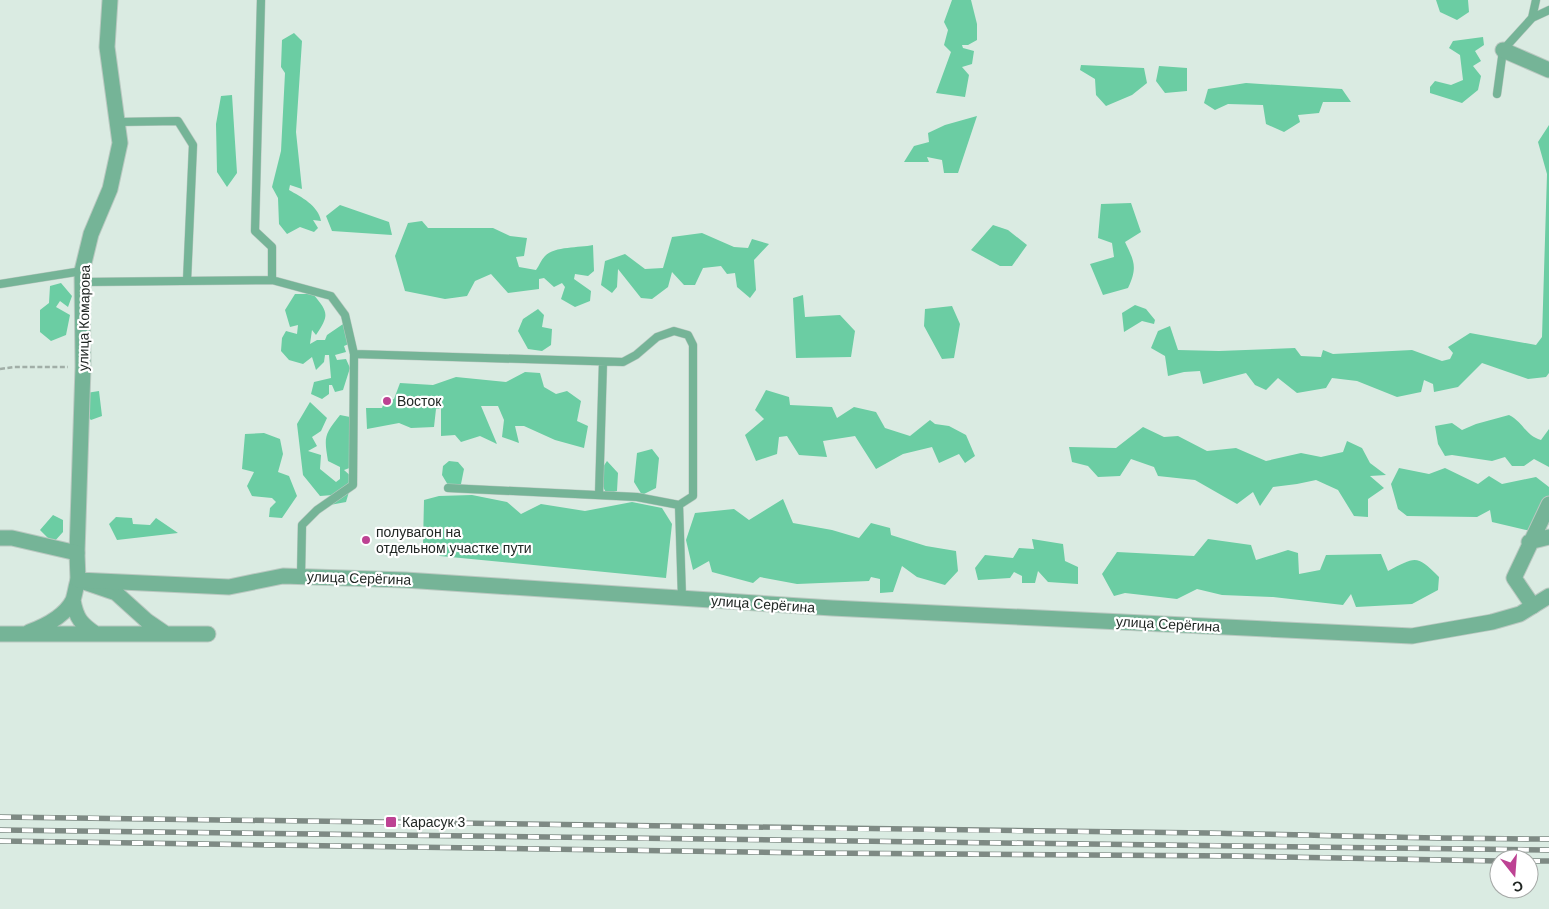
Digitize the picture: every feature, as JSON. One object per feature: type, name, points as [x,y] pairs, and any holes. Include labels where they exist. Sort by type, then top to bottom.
[{"type":"street","name":"улица Комарова","points":[[77,553],[83,367],[82,276],[91,234],[110,189],[120,143],[107,47],[110,0]]},
{"type":"street","points":[[1503,50],[1549,70]]},
{"type":"street","points":[[1533,606],[1514,578],[1529,542],[1549,504]]},
{"type":"street","points":[[1529,542],[1549,537]]},
{"type":"street","points":[[0,538],[12,538],[77,553],[78,580],[72,600],[60,616],[40,628],[23,634]]},
{"type":"street","name":"улица Серёгина","points":[[78,580],[229,587],[256,587],[283,576],[405,580],[832,608],[1412,636],[1492,622],[1520,614],[1549,596]]},
{"type":"street","points":[[78,580],[116,593],[147,621],[166,634]]},
{"type":"street","points":[[72,600],[82,625],[96,634]]},
{"type":"street","points":[[0,634],[208,634]]},
{"type":"lane","points":[[261,0],[255,231],[272,247],[272,280]]},
{"type":"lane","points":[[1532,18],[1536,0]]},
{"type":"lane","points":[[1497,94],[1503,50],[1532,18],[1549,10]]},
{"type":"lane","points":[[117,122],[178,121],[193,145],[187,281]]},
{"type":"lane","points":[[0,284],[82,276],[187,281],[272,280],[331,296],[345,315],[354,354],[353,485],[317,510],[302,525],[301,576]]},
{"type":"lane","points":[[354,354],[623,362],[636,356],[657,337],[674,331],[688,334],[694,345],[693,496],[679,505],[638,497],[448,488]]},
{"type":"lane","points":[[599,495],[603,362]]},
{"type":"lane","points":[[679,505],[682,598]]},
{"type":"path","points":[[0,369],[14,367],[83,367]]},
{"type":"green space","points":[[952,0],[971,0],[977,24],[977,40],[968,45],[962,45],[963,48],[974,51],[972,64],[962,67],[969,75],[965,97],[936,93],[951,52],[944,45],[948,30],[944,22]]},
{"type":"green space","points":[[1436,0],[1468,0],[1469,12],[1457,20],[1440,12]]},
{"type":"green space","points":[[294,33],[302,41],[296,132],[302,189],[290,185],[289,190],[313,206],[321,221],[313,220],[318,228],[314,232],[300,227],[287,234],[279,224],[278,198],[272,187],[281,151],[285,73],[281,67],[282,40]]},
{"type":"green space","points":[[1483,37],[1484,45],[1475,51],[1481,61],[1473,66],[1481,76],[1478,90],[1462,103],[1430,93],[1430,87],[1435,81],[1451,85],[1463,80],[1460,55],[1449,48],[1453,41]]},
{"type":"green space","points":[[1081,65],[1144,68],[1147,83],[1132,95],[1106,106],[1096,95],[1095,79],[1080,70]]},
{"type":"green space","points":[[1159,66],[1187,68],[1187,91],[1165,93],[1156,81]]},
{"type":"green space","points":[[1246,83],[1342,89],[1351,102],[1323,102],[1319,113],[1298,115],[1300,122],[1284,132],[1266,124],[1263,105],[1228,104],[1215,110],[1204,103],[1208,89]]},
{"type":"green space","points":[[232,95],[237,173],[227,187],[217,172],[216,124],[221,96]]},
{"type":"green space","points":[[977,116],[958,173],[944,173],[942,160],[927,157],[929,162],[904,162],[914,146],[929,142],[928,133],[945,125]]},
{"type":"green space","points":[[1549,125],[1549,373],[1546,377],[1528,379],[1482,363],[1458,387],[1434,392],[1433,384],[1424,380],[1421,392],[1397,397],[1357,381],[1332,378],[1326,388],[1297,393],[1278,378],[1266,390],[1255,385],[1246,373],[1203,384],[1200,371],[1168,376],[1165,356],[1151,348],[1158,331],[1170,326],[1178,350],[1219,351],[1295,348],[1301,356],[1321,357],[1323,350],[1333,354],[1412,350],[1442,361],[1450,359],[1453,353],[1448,347],[1470,333],[1536,345],[1542,337],[1547,174],[1538,142]]},
{"type":"green space","points":[[1131,203],[1141,232],[1125,242],[1133,259],[1133,275],[1128,288],[1103,295],[1090,264],[1114,257],[1112,243],[1098,238],[1101,204]]},
{"type":"green space","points":[[340,205],[389,222],[392,235],[332,231],[326,216]]},
{"type":"green space","points":[[422,221],[428,228],[493,228],[510,236],[527,238],[524,256],[516,257],[519,267],[536,270],[544,258],[555,250],[593,245],[594,271],[588,276],[575,274],[574,279],[591,291],[590,301],[575,307],[561,299],[565,287],[562,283],[554,287],[544,278],[539,279],[539,289],[508,293],[491,274],[475,281],[467,296],[445,299],[405,291],[395,256],[408,223]]},
{"type":"green space","points":[[993,225],[1008,230],[1027,245],[1012,266],[1000,266],[971,250]]},
{"type":"green space","points":[[702,233],[734,247],[748,248],[752,239],[769,244],[754,260],[756,290],[750,298],[737,287],[735,273],[727,274],[721,266],[703,268],[695,285],[684,285],[672,272],[668,287],[652,299],[641,298],[618,269],[617,287],[612,293],[601,285],[605,261],[625,254],[645,269],[663,268],[672,237]]},
{"type":"green space","points":[[61,283],[72,296],[68,307],[60,301],[56,307],[70,315],[66,335],[51,341],[40,332],[40,310],[49,303],[50,286]]},
{"type":"green space","points":[[295,294],[313,294],[324,310],[325,318],[323,323],[316,335],[312,330],[310,344],[317,340],[325,340],[327,335],[346,322],[351,343],[344,346],[346,352],[335,355],[337,360],[346,359],[350,368],[343,390],[335,392],[332,385],[329,385],[329,394],[322,399],[311,394],[314,382],[331,378],[329,355],[325,355],[324,362],[316,370],[312,357],[303,364],[289,360],[281,351],[282,338],[286,331],[297,334],[298,325],[290,327],[285,310]]},
{"type":"green space","points":[[803,295],[805,317],[840,315],[855,331],[851,357],[796,358],[793,298]]},
{"type":"green space","points":[[1135,305],[1146,309],[1155,320],[1154,324],[1142,321],[1124,332],[1122,313]]},
{"type":"green space","points":[[952,306],[960,324],[954,358],[942,359],[924,326],[925,309]]},
{"type":"green space","points":[[538,309],[544,315],[542,327],[552,329],[551,345],[542,351],[528,349],[518,331],[523,319]]},
{"type":"green space","points":[[525,372],[540,373],[544,387],[556,394],[567,391],[581,401],[577,421],[588,426],[584,448],[555,440],[524,426],[515,426],[519,443],[502,437],[504,420],[498,406],[481,406],[497,444],[480,436],[461,442],[455,435],[441,436],[441,408],[436,409],[434,427],[411,428],[399,423],[367,429],[366,408],[382,408],[384,402],[394,399],[400,383],[433,385],[456,377],[506,382]]},
{"type":"green space","points":[[766,390],[789,397],[790,405],[832,407],[837,418],[854,407],[876,412],[885,428],[910,436],[930,420],[935,424],[949,426],[966,435],[975,456],[965,463],[959,454],[939,463],[932,447],[903,454],[876,469],[855,436],[823,441],[827,457],[799,455],[787,436],[779,437],[777,454],[756,461],[745,435],[764,419],[755,410]]},
{"type":"green space","points":[[99,391],[102,416],[91,420],[77,406],[80,394]]},
{"type":"green space","points":[[310,402],[327,418],[321,431],[312,437],[317,446],[308,451],[321,455],[320,469],[336,482],[340,479],[340,467],[328,461],[326,437],[340,415],[350,417],[349,440],[355,466],[344,470],[353,478],[346,502],[330,505],[333,495],[320,496],[303,475],[297,424]]},
{"type":"green space","points":[[1509,415],[1518,421],[1531,435],[1541,440],[1549,429],[1549,467],[1534,459],[1524,466],[1512,466],[1505,457],[1492,461],[1452,455],[1445,456],[1438,444],[1435,426],[1452,423],[1462,430]]},
{"type":"green space","points":[[1143,427],[1164,437],[1178,436],[1207,451],[1236,448],[1266,461],[1301,453],[1321,457],[1343,452],[1347,441],[1362,448],[1370,463],[1386,475],[1370,476],[1384,488],[1368,499],[1368,517],[1354,516],[1338,490],[1316,480],[1273,487],[1260,506],[1253,492],[1237,504],[1195,480],[1158,476],[1154,467],[1131,459],[1120,476],[1098,477],[1088,466],[1072,462],[1069,447],[1116,448]]},
{"type":"green space","points":[[264,433],[280,439],[283,454],[278,472],[289,476],[297,496],[282,518],[269,517],[270,508],[276,502],[272,498],[252,496],[247,486],[254,472],[242,469],[245,434]]},
{"type":"green space","points":[[652,449],[659,458],[656,488],[642,495],[634,482],[637,453]]},
{"type":"green space","points":[[449,461],[458,462],[464,469],[461,484],[448,485],[442,475],[443,466]]},
{"type":"green space","points":[[607,461],[618,473],[617,491],[607,494],[602,485],[601,473]]},
{"type":"green space","points":[[1399,468],[1429,474],[1445,468],[1478,484],[1489,476],[1502,484],[1536,477],[1549,487],[1549,524],[1535,532],[1492,522],[1490,510],[1477,517],[1407,516],[1398,509],[1391,484]]},
{"type":"green space","points":[[472,495],[507,502],[521,514],[541,504],[585,511],[632,502],[662,508],[672,524],[666,578],[440,556],[423,544],[424,500],[439,496]]},
{"type":"green space","points":[[783,499],[793,523],[832,530],[859,538],[871,523],[890,528],[891,535],[926,546],[956,551],[958,571],[945,585],[917,577],[902,566],[893,592],[880,593],[880,579],[871,577],[869,581],[797,584],[760,577],[753,583],[712,572],[709,561],[693,570],[686,540],[695,513],[734,509],[749,520]]},
{"type":"green space","points":[[53,515],[63,520],[63,532],[53,543],[40,530]]},
{"type":"green space","points":[[116,517],[132,518],[133,524],[150,525],[156,518],[178,533],[117,540],[109,524]]},
{"type":"green space","points":[[1032,539],[1063,544],[1065,561],[1078,567],[1078,584],[1048,582],[1038,571],[1035,583],[1022,583],[1022,576],[1014,572],[1010,578],[978,580],[975,568],[985,555],[1013,558],[1019,548],[1034,549]]},
{"type":"green space","points":[[1208,539],[1251,545],[1256,560],[1288,550],[1298,553],[1299,574],[1320,570],[1326,555],[1381,554],[1388,571],[1410,561],[1420,561],[1439,577],[1438,590],[1412,604],[1356,607],[1351,594],[1343,605],[1273,597],[1222,595],[1197,589],[1177,599],[1125,593],[1114,596],[1102,574],[1117,552],[1194,556]]},
{"type":"railway","points":[[0,817],[1549,839]]},
{"type":"railway","points":[[0,830],[1549,850]]},
{"type":"railway","points":[[0,841],[1489,861]]},
{"type":"railway","points":[[1539,861],[1549,861]]},
{"type":"place","name":"Восток","points":[[387,401]]},
{"type":"place","name":"полувагон на отдельном участке пути","points":[[366,540]]},
{"type":"place","name":"Карасук 3","points":[[391,822]]}]
